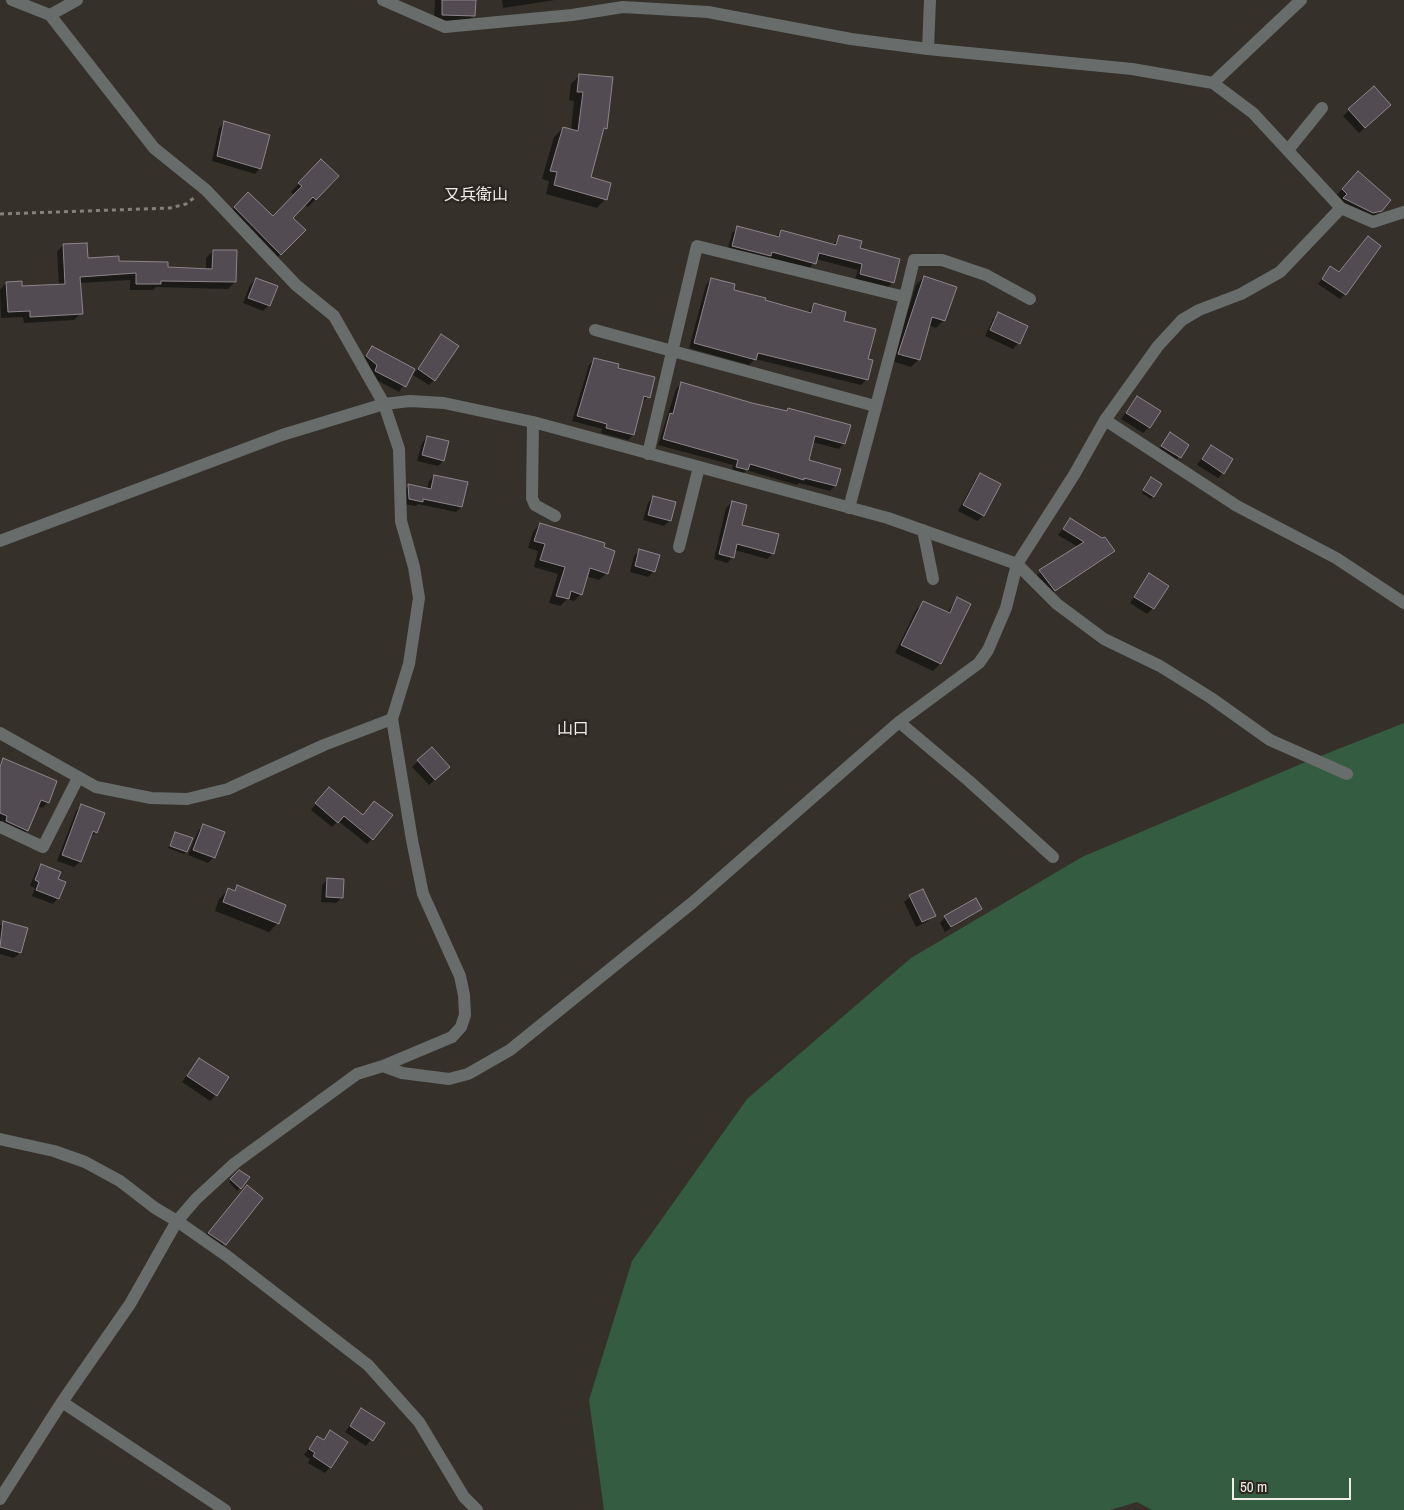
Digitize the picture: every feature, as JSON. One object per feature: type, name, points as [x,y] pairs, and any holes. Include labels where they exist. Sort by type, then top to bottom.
[{"type":"street","points":[[0,1499],[62,1402],[130,1304],[177,1221],[196,1199],[235,1163],[357,1074],[383,1066],[452,1037],[461,1027],[465,1015],[464,995],[460,976],[423,894],[392,719],[409,664],[420,598],[414,567],[401,522],[399,449],[384,404],[334,316],[296,284],[206,190],[154,148],[50,15],[12,0]]},
{"type":"street","points":[[50,15],[77,0]]},
{"type":"street","points":[[383,0],[445,27],[572,15],[623,7],[708,12],[851,39],[928,49],[1132,69],[1213,83],[1253,113],[1341,208],[1374,222],[1404,212]]},
{"type":"street","points":[[928,49],[930,0]]},
{"type":"street","points":[[1213,83],[1300,0]]},
{"type":"street","points":[[1288,150],[1322,108]]},
{"type":"street","points":[[383,1066],[402,1073],[449,1079],[468,1074],[510,1050],[692,903],[899,722],[980,663],[988,650],[1006,608],[1016,564],[1074,475],[1105,420],[1158,346],[1182,320],[1199,310],[1241,294],[1280,272],[1341,208]]},
{"type":"street","points":[[648,454],[697,246],[905,297]]},
{"type":"street","points":[[849,508],[914,260],[942,260],[986,275],[1030,299]]},
{"type":"street","points":[[595,330],[875,406]]},
{"type":"street","points":[[0,541],[282,435],[384,404],[410,401],[444,403],[533,422],[849,508],[922,530],[1016,564],[1057,604],[1104,639],[1160,666],[1211,698],[1270,740],[1347,774]]},
{"type":"street","points":[[1105,420],[1237,506],[1336,558],[1404,603]]},
{"type":"street","points":[[533,422],[532,498],[535,505],[555,516]]},
{"type":"street","points":[[679,547],[699,466]]},
{"type":"street","points":[[922,530],[932,579]]},
{"type":"street","points":[[0,733],[96,787],[151,798],[187,799],[228,789],[324,745],[392,719]]},
{"type":"street","points":[[899,722],[969,781],[1053,857]]},
{"type":"street","points":[[0,827],[44,847],[78,778]]},
{"type":"street","points":[[0,1139],[54,1152],[85,1162],[120,1181],[155,1208],[177,1221],[368,1365],[419,1422],[464,1497],[476,1510]]},
{"type":"street","points":[[62,1402],[225,1510]]},
{"type":"path","points":[[0,214],[170,208],[186,204],[206,190]]},
{"type":"green space","points":[[1404,723],[1404,1510],[1152,1510],[1137,1502],[1110,1510],[604,1510],[589,1400],[632,1261],[747,1099],[911,958],[1082,857],[1308,761]]},
{"type":"building","points":[[442,0],[476,0],[475,16],[442,15]]},
{"type":"building","points":[[579,74],[613,77],[607,129],[604,128],[591,177],[611,183],[607,200],[554,185],[557,172],[550,171],[563,127],[578,131],[583,92],[577,92]]},
{"type":"building","points":[[1374,86],[1391,105],[1365,128],[1348,109]]},
{"type":"building","points":[[224,121],[270,135],[261,169],[217,156]]},
{"type":"building","points":[[321,159],[339,176],[316,200],[313,197],[293,218],[306,230],[281,255],[234,207],[248,192],[273,216],[302,186],[298,183]]},
{"type":"building","points":[[1358,171],[1391,200],[1382,211],[1373,213],[1343,198],[1347,194],[1342,189]]},
{"type":"building","points":[[737,226],[779,237],[781,230],[836,245],[839,235],[862,241],[860,248],[900,259],[894,283],[860,274],[862,264],[819,253],[816,264],[772,252],[771,256],[732,246]]},
{"type":"building","points":[[1368,236],[1381,246],[1346,295],[1322,279],[1330,266],[1339,272]]},
{"type":"building","points":[[87,243],[88,258],[119,256],[119,261],[168,262],[168,267],[212,269],[213,250],[237,250],[236,282],[161,281],[161,284],[136,284],[136,273],[80,277],[83,314],[30,317],[30,311],[8,312],[6,282],[22,281],[22,286],[65,284],[63,244]]},
{"type":"building","points":[[924,276],[957,287],[945,321],[932,317],[920,360],[898,354]]},
{"type":"building","points":[[256,278],[278,286],[270,306],[248,298]]},
{"type":"building","points":[[711,278],[735,284],[734,290],[811,313],[814,303],[846,312],[844,321],[876,329],[868,359],[873,360],[868,380],[758,353],[756,360],[694,343]]},
{"type":"building","points":[[998,312],[1028,326],[1020,344],[990,330]]},
{"type":"building","points":[[441,334],[459,346],[435,381],[418,369]]},
{"type":"building","points":[[372,346],[415,369],[406,387],[375,371],[377,365],[366,356]]},
{"type":"building","points":[[594,358],[619,364],[618,368],[655,377],[650,398],[644,396],[634,435],[606,428],[607,424],[577,416]]},
{"type":"building","points":[[681,382],[752,403],[787,411],[788,408],[851,425],[845,444],[815,436],[809,460],[841,469],[836,486],[804,478],[804,480],[750,464],[748,470],[736,467],[738,460],[663,439],[670,413],[673,414]]},
{"type":"building","points":[[1137,396],[1161,411],[1150,428],[1126,413]]},
{"type":"building","points":[[1170,432],[1189,445],[1181,458],[1161,446]]},
{"type":"building","points":[[427,436],[449,441],[444,461],[422,455]]},
{"type":"building","points":[[1211,445],[1233,459],[1224,474],[1202,459]]},
{"type":"building","points":[[980,473],[1001,484],[984,516],[963,505]]},
{"type":"building","points":[[434,475],[468,482],[462,507],[423,499],[423,502],[409,499],[408,484],[431,489]]},
{"type":"building","points":[[1151,477],[1162,484],[1154,497],[1143,490]]},
{"type":"building","points":[[653,496],[676,502],[671,521],[648,515]]},
{"type":"building","points":[[732,501],[747,505],[742,525],[779,534],[774,554],[737,544],[734,558],[719,554]]},
{"type":"building","points":[[1070,518],[1102,538],[1105,537],[1115,551],[1055,591],[1039,570],[1084,542],[1063,529]]},
{"type":"building","points":[[540,523],[605,543],[604,547],[615,551],[608,574],[590,568],[582,595],[571,591],[569,599],[556,596],[565,567],[540,560],[545,544],[534,541]]},
{"type":"building","points":[[639,549],[660,555],[655,572],[635,566]]},
{"type":"building","points":[[1149,573],[1169,586],[1154,609],[1134,597]]},
{"type":"building","points":[[957,597],[971,604],[941,664],[901,645],[923,601],[950,613]]},
{"type":"building","points":[[432,747],[450,767],[435,780],[417,760]]},
{"type":"building","points":[[3,758],[57,781],[49,803],[41,800],[28,831],[6,821],[7,816],[0,813],[0,767]]},
{"type":"building","points":[[329,787],[363,815],[374,801],[393,815],[373,840],[344,816],[338,823],[315,803]]},
{"type":"building","points":[[81,804],[105,813],[97,833],[93,831],[81,862],[62,855]]},
{"type":"building","points":[[203,824],[225,832],[215,858],[193,850]]},
{"type":"building","points":[[175,832],[193,838],[187,852],[170,846]]},
{"type":"building","points":[[41,864],[61,872],[58,879],[66,882],[59,899],[36,890],[39,882],[35,880]]},
{"type":"building","points":[[327,878],[344,879],[343,898],[326,897]]},
{"type":"building","points":[[237,885],[286,905],[279,924],[223,902],[228,888],[235,891]]},
{"type":"building","points":[[923,889],[936,916],[922,922],[909,895]]},
{"type":"building","points":[[976,898],[982,909],[951,927],[944,916]]},
{"type":"building","points":[[3,921],[28,928],[21,953],[0,947]]},
{"type":"building","points":[[199,1058],[229,1077],[217,1096],[187,1076]]},
{"type":"building","points":[[239,1170],[250,1177],[241,1189],[230,1179]]},
{"type":"building","points":[[247,1185],[263,1198],[226,1245],[208,1233]]},
{"type":"building","points":[[361,1408],[385,1423],[373,1441],[350,1426]]},
{"type":"building","points":[[330,1430],[348,1442],[331,1468],[313,1456],[315,1453],[309,1449],[317,1436],[324,1440]]},
{"type":"district","name":"又兵衛山","points":[[476,196]]},
{"type":"district","name":"山口","points":[[573,730]]}]
